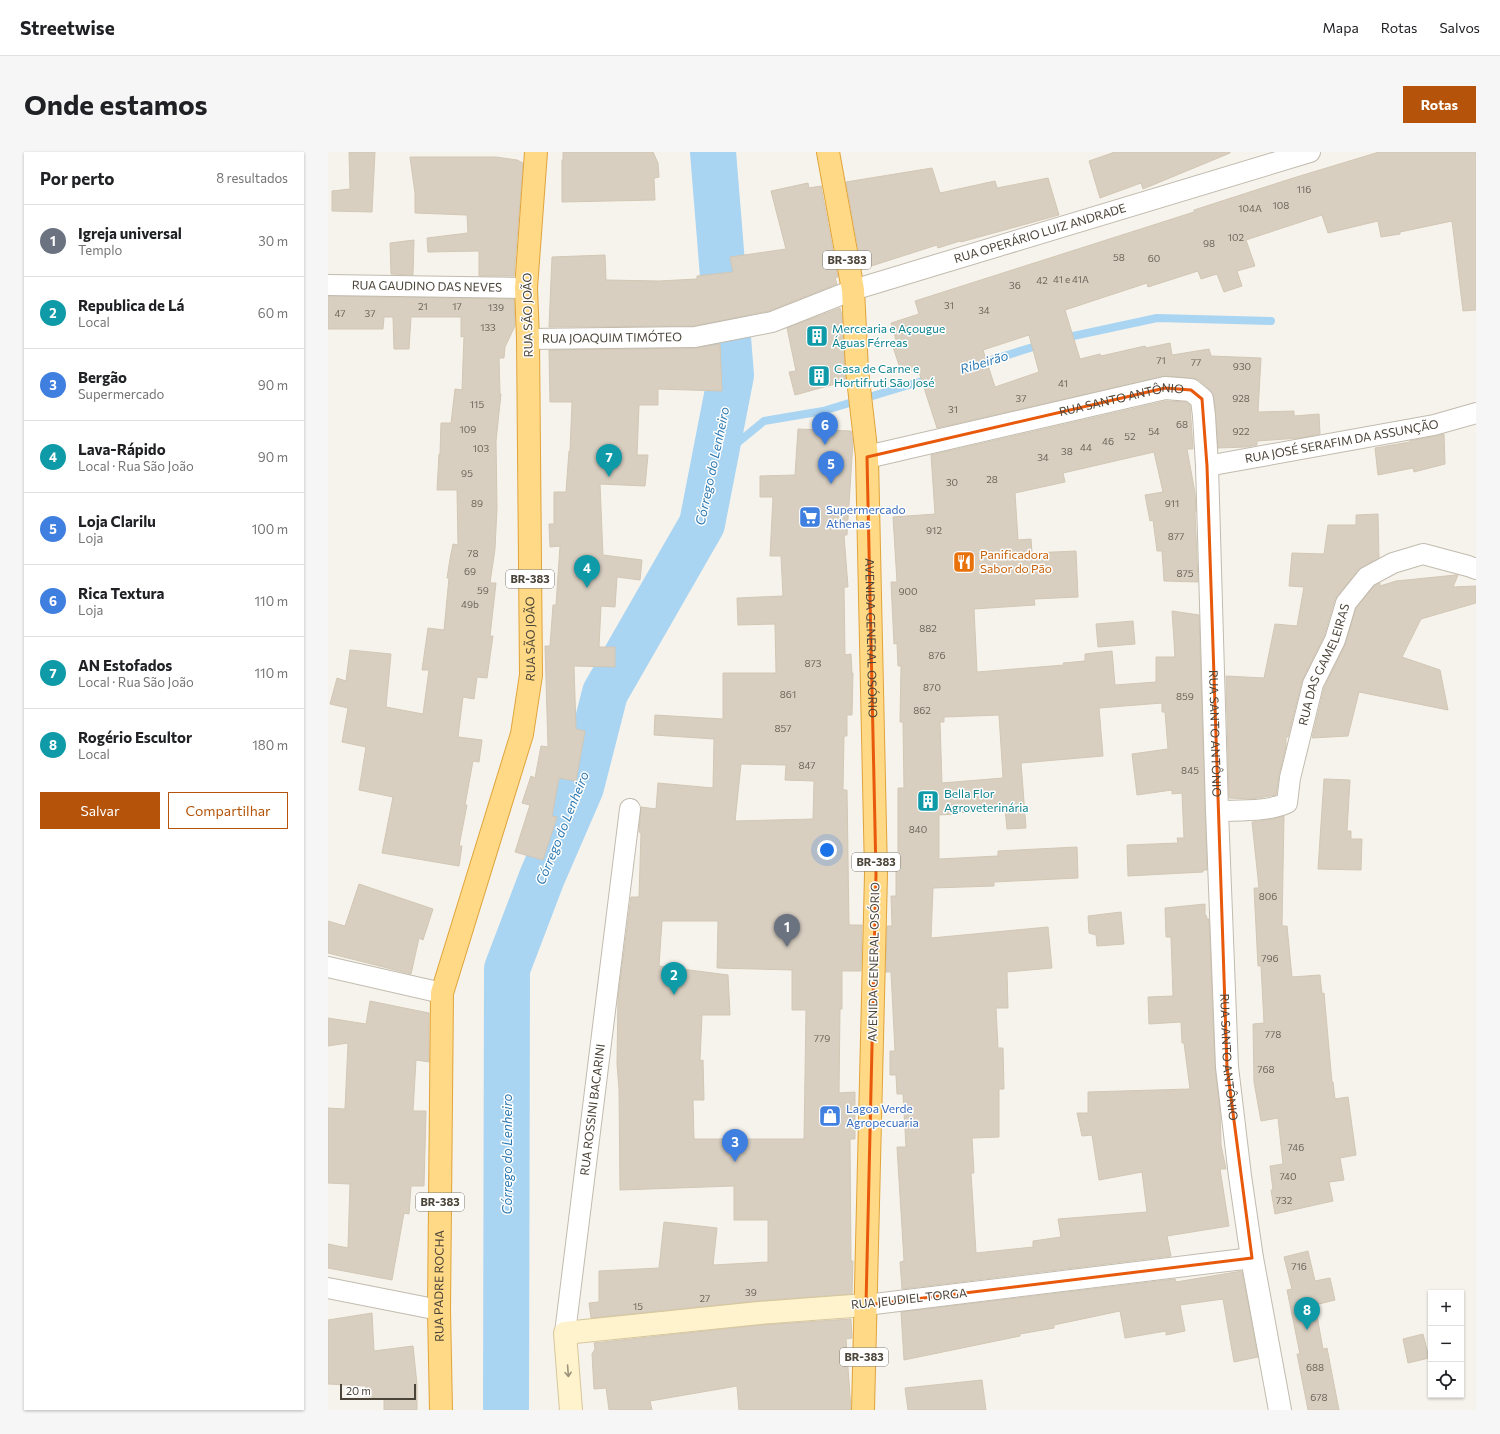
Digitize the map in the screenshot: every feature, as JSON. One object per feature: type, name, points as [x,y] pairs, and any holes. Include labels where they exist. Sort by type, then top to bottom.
[{"type":"highway","name":"RUA SÃO JOÃO","points":[[442,993],[522,734],[531,675],[528,339],[526,288],[536,152]]},
{"type":"highway","name":"BR-383","points":[[828,152],[853,290]]},
{"type":"highway","name":"AVENIDA GENERAL OSÓRIO","points":[[853,290],[857,370],[867,457],[876,874],[863,1410]]},
{"type":"highway","name":"RUA PADRE ROCHA","points":[[441,1410],[439,1310],[442,993]]},
{"type":"main road","name":"RUA JEUDIEL TORGA","points":[[566,1332],[759,1313],[866,1305]]},
{"type":"main road","name":"RUA ROSSINI BACARINI","points":[[566,1332],[571,1410]]},
{"type":"street","name":"RUA OPERÁRIO LUIZ ANDRADE","points":[[772,322],[853,290],[1287,156],[1310,152]]},
{"type":"street","name":"RUA GAUDINO DAS NEVES","points":[[328,285],[526,288]]},
{"type":"street","name":"RUA JOAQUIM TIMÓTEO","points":[[528,339],[695,337],[772,322]]},
{"type":"street","name":"RUA SANTO ANTÔNIO","points":[[867,457],[1164,388],[1191,390],[1202,399],[1207,466],[1217,811],[1227,1067],[1240,1176],[1252,1258],[1280,1410]]},
{"type":"street","name":"RUA JOSÉ SERAFIM DA ASSUNÇÃO","points":[[1207,466],[1434,425],[1476,413]]},
{"type":"street","name":"RUA DAS GAMELEIRAS","points":[[1217,811],[1266,808],[1282,806],[1287,803],[1290,778],[1313,684],[1335,640],[1346,603],[1367,577],[1392,563],[1423,554],[1476,569]]},
{"type":"street","name":"RUA ROSSINI BACARINI","points":[[566,1332],[630,809]]},
{"type":"street","points":[[328,967],[442,993]]},
{"type":"street","name":"RUA JEUDIEL TORGA","points":[[866,1305],[1252,1258]]},
{"type":"street","points":[[328,1288],[439,1310]]},
{"type":"highlighted area","points":[[1165,388],[1191,390],[1202,399],[1207,466],[1227,1067],[1252,1258],[866,1305],[876,874],[867,457]]},
{"type":"building","points":[[349,152],[375,152],[372,212],[332,211],[332,191],[350,189]]},
{"type":"building","points":[[563,152],[653,152],[658,163],[659,177],[654,178],[655,200],[562,202]]},
{"type":"building","points":[[1115,152],[1230,153],[1143,189],[1141,183],[1100,198],[1089,161]]},
{"type":"building","points":[[1379,152],[1476,152],[1476,310],[1463,311],[1452,221],[1400,232],[1400,234],[1381,237],[1378,221],[1328,233],[1322,215],[1246,240],[1255,266],[1237,271],[1242,286],[1224,292],[1217,274],[1201,279],[1198,271],[1148,287],[1147,283],[1065,310],[1080,359],[1145,346],[1146,348],[1170,343],[1172,355],[1209,349],[1211,356],[1261,358],[1258,412],[1294,411],[1294,416],[1319,414],[1320,434],[1300,438],[1257,441],[1257,445],[1246,447],[1218,448],[1214,398],[1210,390],[1199,380],[1166,376],[937,428],[918,369],[902,374],[892,344],[897,343],[891,323],[919,314],[915,301],[1194,212],[1194,210]],"holes":[[[1029,335],[1039,372],[995,387],[983,350]]]},
{"type":"building","points":[[410,157],[496,157],[517,160],[523,163],[514,276],[479,276],[479,251],[428,252],[427,238],[468,233],[467,215],[415,213],[415,193]]},
{"type":"building","points":[[932,168],[940,193],[995,181],[997,188],[1048,178],[1059,215],[938,248],[937,245],[862,269],[846,182]]},
{"type":"building","points":[[808,183],[809,188],[821,186],[838,277],[835,278],[837,284],[769,311],[694,326],[549,327],[552,257],[605,255],[606,280],[659,281],[697,279],[697,276],[733,272],[730,257],[786,249],[771,191]]},
{"type":"building","points":[[414,240],[413,275],[391,274],[390,243]]},
{"type":"building","points":[[328,296],[514,299],[515,326],[505,347],[504,358],[499,358],[501,394],[496,441],[497,508],[495,549],[490,583],[496,583],[490,636],[493,636],[487,678],[477,677],[474,699],[463,697],[458,737],[482,740],[479,762],[473,761],[465,805],[467,805],[459,846],[462,846],[459,866],[382,853],[393,797],[359,790],[366,747],[342,742],[348,708],[330,704],[337,678],[346,681],[350,650],[391,654],[386,707],[423,714],[429,670],[422,670],[428,628],[444,630],[449,578],[447,578],[450,559],[453,544],[458,545],[457,490],[437,490],[441,423],[451,423],[455,389],[462,390],[464,336],[461,337],[461,317],[411,317],[409,349],[394,349],[393,317],[384,317],[383,329],[328,329]]},
{"type":"building","points":[[840,308],[842,316],[846,381],[795,395],[789,372],[796,371],[787,328]]},
{"type":"building","points":[[720,344],[722,391],[658,389],[658,405],[639,405],[637,455],[648,455],[645,486],[600,484],[603,555],[642,560],[640,580],[617,577],[615,607],[601,606],[599,647],[615,647],[615,667],[574,666],[576,729],[585,731],[576,781],[559,778],[552,816],[557,817],[543,860],[515,852],[530,805],[522,803],[531,776],[535,778],[541,746],[548,747],[545,646],[550,646],[553,605],[556,605],[560,546],[550,547],[549,524],[554,524],[554,492],[566,492],[570,451],[572,402],[550,402],[549,350],[695,348]]},
{"type":"building","points":[[1166,401],[1186,402],[1190,405],[1193,449],[1187,449],[1195,493],[1198,582],[1164,581],[1162,551],[1157,551],[1153,520],[1150,521],[1145,495],[1163,492],[1154,452],[1063,473],[1065,482],[1015,493],[1018,540],[1031,539],[1032,553],[1076,551],[1078,597],[1034,599],[1035,605],[974,609],[977,672],[1064,665],[1063,663],[1085,661],[1085,654],[1112,651],[1115,685],[1156,682],[1156,657],[1175,657],[1172,611],[1199,615],[1207,870],[1203,870],[1203,872],[1128,876],[1127,845],[1178,843],[1177,838],[1184,838],[1182,793],[1172,794],[1172,790],[1137,795],[1132,754],[1168,749],[1165,712],[1162,712],[1162,703],[1099,708],[1103,756],[1021,763],[1026,828],[1007,829],[1005,809],[939,815],[939,859],[998,856],[998,851],[1077,847],[1078,878],[994,882],[994,886],[933,888],[931,938],[1048,927],[1052,968],[1007,972],[1008,1008],[996,1008],[998,1048],[1003,1048],[1004,1089],[999,1089],[999,1137],[972,1138],[974,1173],[971,1173],[976,1253],[1033,1247],[1033,1241],[1061,1237],[1058,1219],[1147,1212],[1142,1172],[1099,1180],[1092,1135],[1082,1136],[1077,1113],[1088,1113],[1088,1092],[1190,1089],[1184,1043],[1182,1043],[1181,1022],[1149,1024],[1148,997],[1173,996],[1171,937],[1166,937],[1165,908],[1205,904],[1205,915],[1207,919],[1209,919],[1215,1068],[1220,1111],[1221,1145],[1226,1169],[1220,1169],[1229,1226],[1167,1236],[1171,1256],[902,1289],[900,1262],[904,1261],[897,1147],[906,1147],[903,1094],[897,1094],[896,1075],[890,1075],[890,1051],[895,1051],[891,972],[886,972],[887,926],[892,926],[891,896],[896,896],[896,860],[898,860],[898,788],[904,788],[903,722],[900,722],[901,666],[898,666],[897,643],[894,644],[891,582],[897,582],[893,517],[935,514],[931,455]],"holes":[[[999,715],[1003,778],[942,783],[940,722],[944,722],[944,717]]]},
{"type":"building","points":[[798,429],[851,431],[853,442],[847,535],[844,535],[848,587],[844,587],[845,655],[851,654],[853,673],[852,715],[847,715],[847,736],[844,736],[843,790],[847,790],[849,925],[862,925],[861,971],[842,971],[839,1093],[855,1092],[855,1139],[850,1139],[851,1261],[853,1261],[852,1294],[758,1301],[591,1318],[589,1303],[599,1302],[599,1271],[659,1268],[664,1222],[717,1228],[713,1265],[768,1262],[768,1220],[734,1220],[734,1186],[620,1190],[619,1089],[617,1064],[618,997],[631,897],[639,897],[641,833],[639,832],[641,807],[656,809],[658,783],[713,788],[714,739],[654,735],[655,715],[723,719],[723,673],[776,673],[775,624],[738,625],[737,598],[783,596],[781,556],[770,556],[773,497],[760,497],[760,476],[795,475]],"holes":[[[741,764],[786,765],[785,780],[814,781],[813,819],[735,821]],[[662,921],[718,921],[717,968],[792,970],[792,1010],[806,1010],[804,1139],[694,1139],[693,1100],[704,1100],[703,1060],[700,1061],[702,1015],[730,1015],[728,975],[659,966]]]},
{"type":"building","points":[[1444,434],[1445,464],[1414,472],[1413,468],[1378,475],[1375,448]]},
{"type":"building","points":[[1378,514],[1379,558],[1358,570],[1335,599],[1324,636],[1302,681],[1288,737],[1286,737],[1286,746],[1276,795],[1252,799],[1229,798],[1226,676],[1264,678],[1275,624],[1297,626],[1304,587],[1289,586],[1292,553],[1324,554],[1328,525],[1356,525],[1356,515]]},
{"type":"building","points":[[1458,575],[1453,587],[1476,586],[1476,603],[1421,619],[1402,657],[1440,670],[1448,710],[1359,692],[1348,736],[1312,738],[1324,688],[1345,645],[1356,608],[1374,586],[1380,583],[1380,586],[1396,581]]},
{"type":"building","points":[[1133,621],[1135,644],[1098,647],[1096,624]]},
{"type":"building","points":[[1324,779],[1350,780],[1347,831],[1351,831],[1351,839],[1362,839],[1361,870],[1318,869]]},
{"type":"building","points":[[1284,816],[1282,926],[1287,926],[1292,977],[1320,975],[1322,994],[1324,993],[1332,1082],[1335,1099],[1348,1097],[1356,1155],[1340,1158],[1344,1180],[1329,1182],[1333,1201],[1275,1214],[1271,1190],[1273,1190],[1270,1166],[1283,1164],[1278,1118],[1261,1121],[1254,1082],[1253,1024],[1264,1023],[1261,966],[1258,966],[1254,888],[1259,888],[1252,822]]},
{"type":"building","points":[[359,884],[433,909],[423,940],[419,938],[411,974],[328,953],[328,921],[345,926]]},
{"type":"building","points":[[1121,912],[1124,944],[1097,946],[1096,935],[1089,933],[1088,916]]},
{"type":"building","points":[[370,1001],[429,1013],[429,1062],[416,1060],[413,1111],[426,1111],[424,1186],[411,1186],[409,1214],[404,1213],[392,1280],[328,1268],[328,1244],[348,1248],[350,1184],[328,1183],[328,1108],[345,1109],[348,1043],[328,1046],[328,1018],[366,1024]]},
{"type":"building","points":[[1308,1251],[1315,1281],[1330,1278],[1335,1300],[1315,1305],[1323,1349],[1327,1348],[1339,1410],[1308,1410],[1297,1354],[1300,1354],[1287,1290],[1292,1289],[1284,1257]]},
{"type":"building","points":[[1242,1271],[1258,1357],[1234,1362],[1223,1299],[1180,1305],[1185,1331],[1166,1335],[1166,1331],[1125,1338],[1120,1311],[1054,1325],[1054,1328],[1020,1334],[1020,1336],[904,1360],[901,1312],[1175,1279],[1176,1282]]},
{"type":"building","points":[[372,1313],[374,1351],[413,1346],[417,1384],[417,1410],[384,1410],[384,1399],[364,1396],[366,1386],[328,1384],[328,1320]]},
{"type":"building","points":[[851,1319],[852,1338],[846,1339],[851,1410],[739,1410],[737,1386],[650,1401],[652,1410],[609,1410],[606,1388],[594,1389],[592,1354],[595,1349],[594,1343],[760,1325]]},
{"type":"building","points":[[1423,1334],[1428,1358],[1408,1363],[1403,1339]]},
{"type":"building","points":[[982,1380],[986,1410],[908,1410],[905,1388]]},
{"type":"waterway","name":"Córrego do Lenheiro","points":[[506,1410],[507,969],[542,877],[581,787],[605,693],[702,524],[731,375],[713,152]]},
{"type":"waterway","name":"Ribeirão","points":[[1064,338],[1157,318],[1271,321]]},
{"type":"waterway","name":"Ribeirão","points":[[978,364],[1043,344]]},
{"type":"waterway","name":"Ribeirão","points":[[714,462],[764,421],[823,411],[932,378]]},
{"type":"place","name":"Mercearia e Açougue Águas Férreas","points":[[817,336]]},
{"type":"place","name":"Casa de Carne e Hortifruti São José","points":[[819,376]]},
{"type":"place","name":"Rica Textura","points":[[825,445]]},
{"type":"place","name":"AN Estofados","points":[[609,477]]},
{"type":"place","name":"Loja Clarilu","points":[[831,484]]},
{"type":"place","name":"Supermercado Athenas","points":[[810,517]]},
{"type":"place","name":"Panificadora Sabor do Pão","points":[[964,562]]},
{"type":"place","name":"Lava-Rápido","points":[[587,588]]},
{"type":"place","name":"Bella Flor Agroveterinária","points":[[928,801]]},
{"type":"place","name":"Igreja universal","points":[[787,947]]},
{"type":"place","name":"Republica de Lá","points":[[674,995]]},
{"type":"place","name":"Lagoa Verde Agropecuaria","points":[[830,1116]]},
{"type":"place","name":"Bergão","points":[[735,1162]]},
{"type":"place","name":"Rogério Escultor","points":[[1307,1330]]}]
